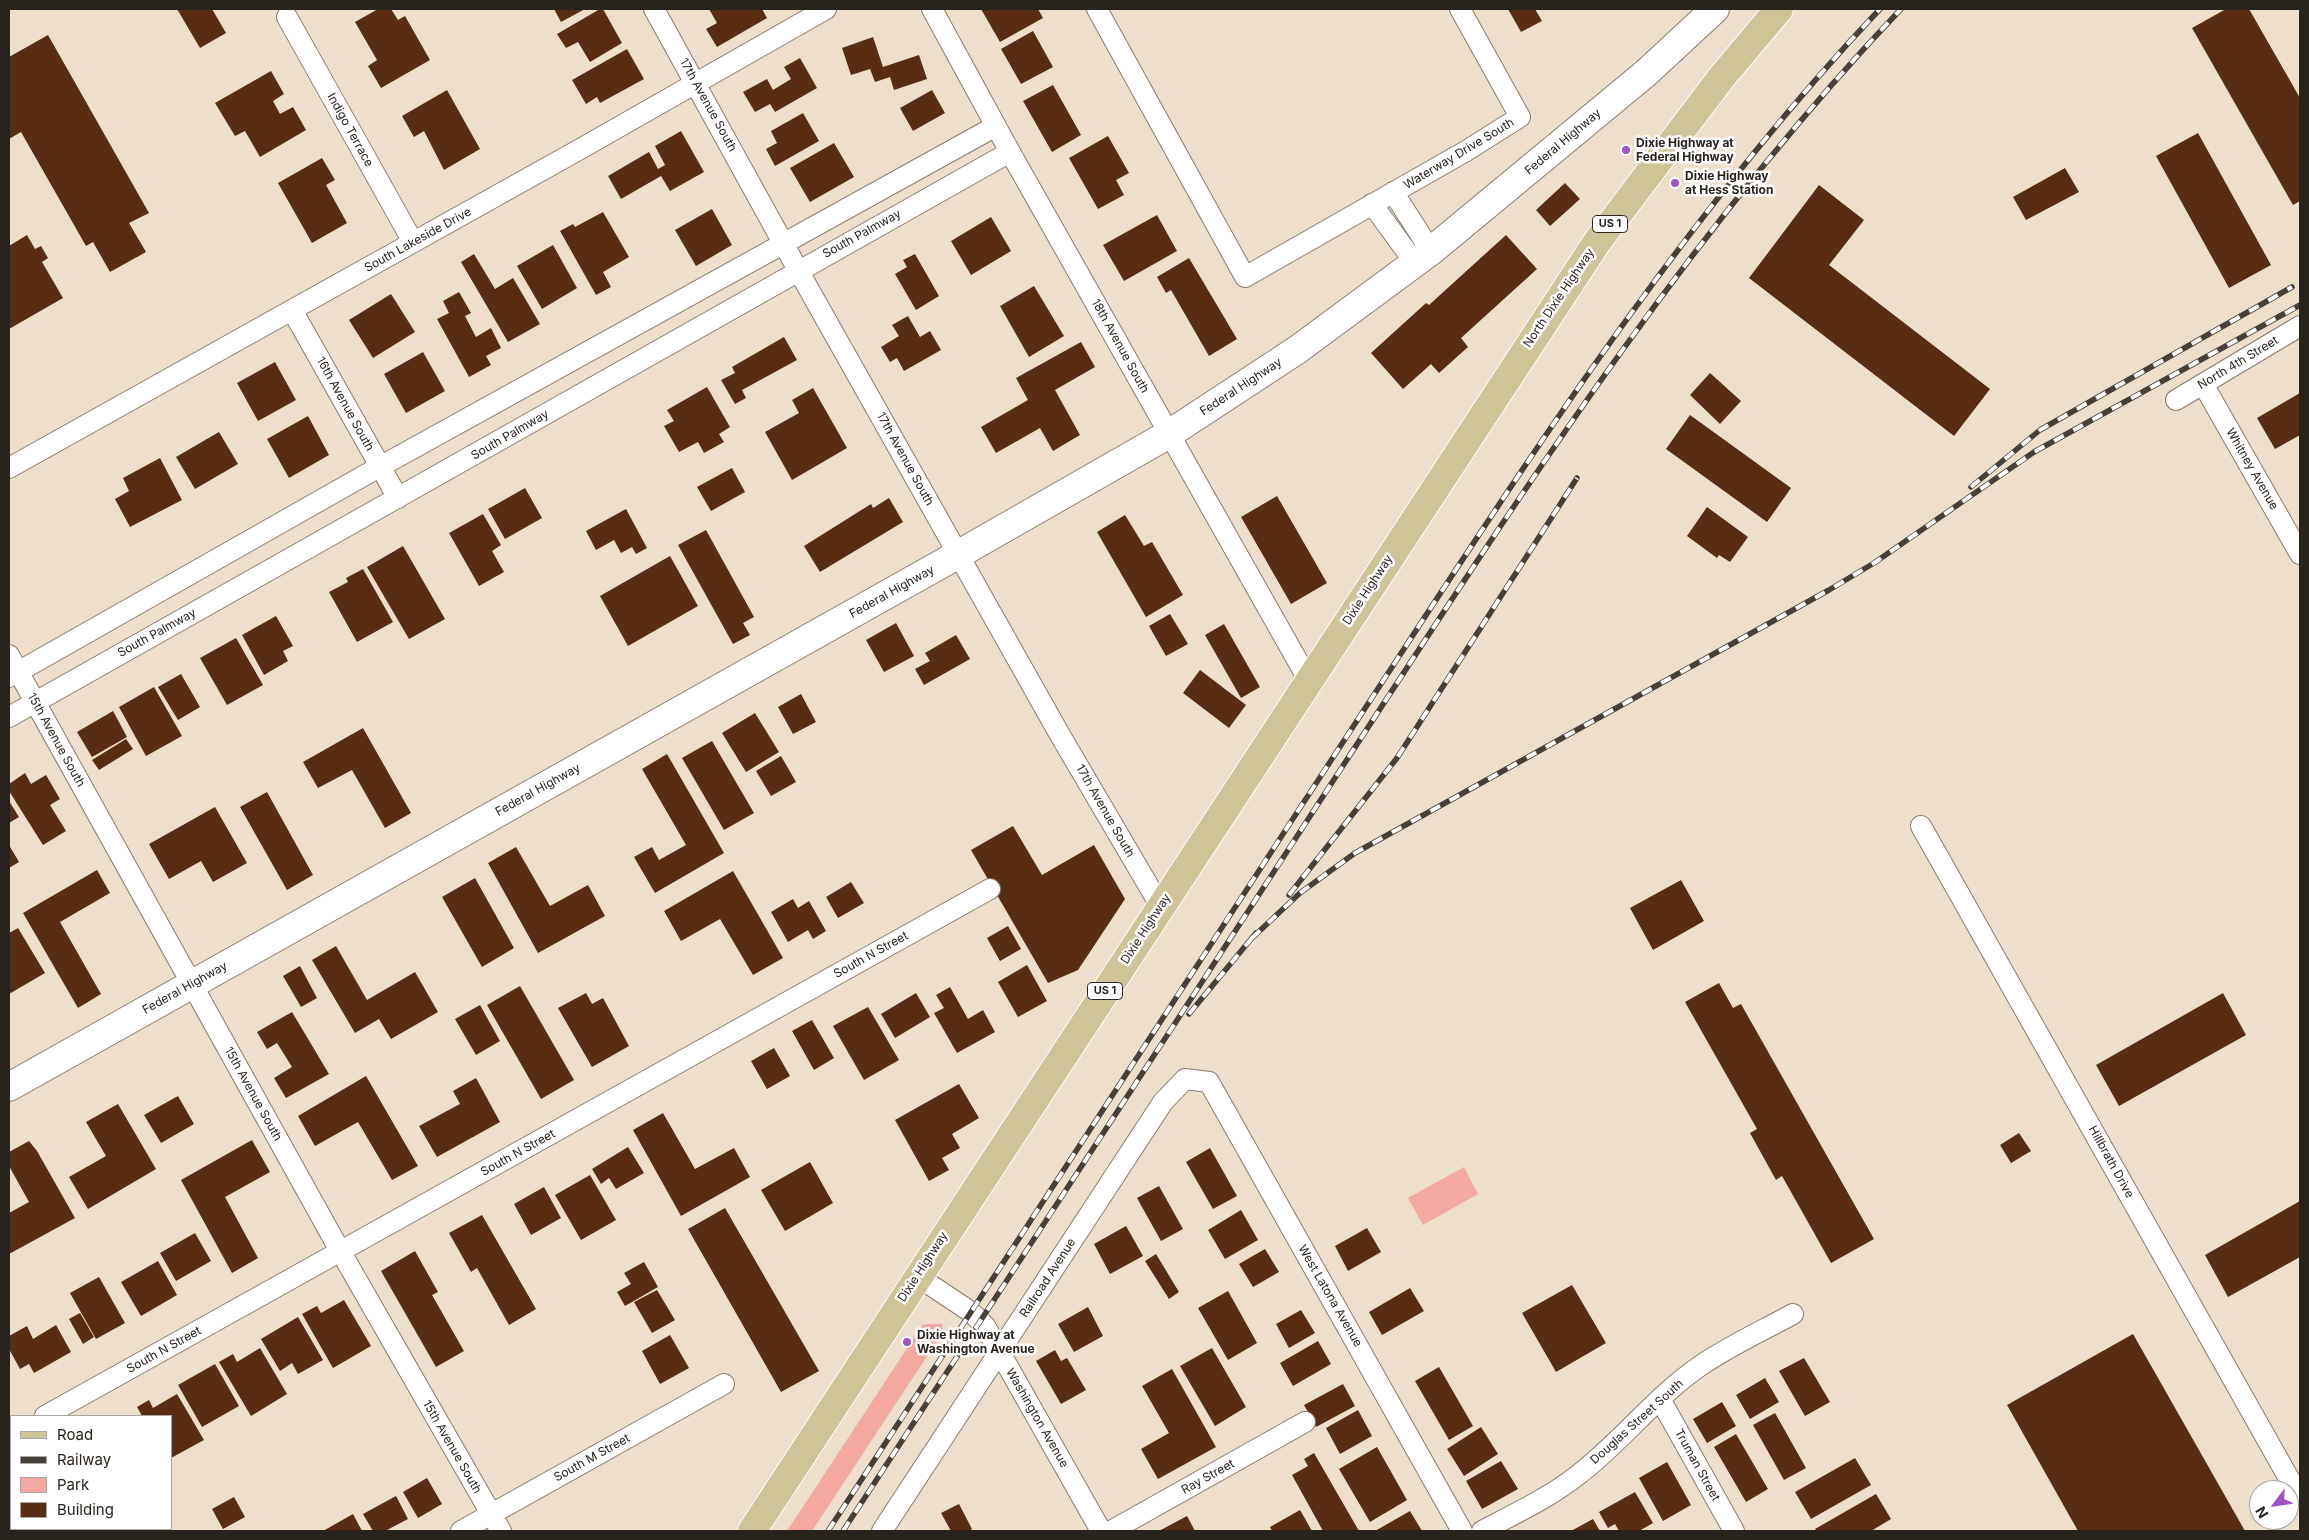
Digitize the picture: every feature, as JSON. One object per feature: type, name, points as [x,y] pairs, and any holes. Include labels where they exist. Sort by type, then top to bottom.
[{"type":"main road","name":"Federal Highway","points":[[9,1087],[959,554],[1169,434],[1297,350],[1423,257],[1638,79],[1715,9]]},
{"type":"main road","name":"North Dixie Highway","points":[[1458,452],[1597,242],[1715,86],[1779,9]]},
{"type":"main road","name":"Dixie Highway","points":[[752,1531],[917,1276],[1458,452]]},
{"type":"street","name":"17th Avenue South","points":[[654,9],[798,270],[1060,735],[1161,906]]},
{"type":"street","name":"South Lakeside Drive","points":[[9,468],[826,9]]},
{"type":"street","name":"18th Avenue South","points":[[932,9],[1010,152],[1309,681]]},
{"type":"street","points":[[1097,9],[1245,276],[1393,192],[1423,257]]},
{"type":"street","name":"Waterway Drive South","points":[[1393,192],[1466,151],[1520,117],[1460,9]]},
{"type":"street","name":"Indigo Terrace","points":[[287,17],[413,242]]},
{"type":"street","points":[[12,668],[996,126]]},
{"type":"street","name":"South Palmway","points":[[9,716],[1010,152]]},
{"type":"street","points":[[1372,204],[1423,257]]},
{"type":"street","name":"16th Avenue South","points":[[292,310],[398,498]]},
{"type":"street","name":"North 4th Street","points":[[2176,400],[2300,326]]},
{"type":"street","name":"Whitney Avenue","points":[[2203,384],[2300,554]]},
{"type":"street","name":"15th Avenue South","points":[[12,668],[34,702],[193,984],[340,1252],[501,1531]]},
{"type":"street","name":"Hillbrath Drive","points":[[1921,826],[2300,1498]]},
{"type":"street","name":"South N Street","points":[[47,1415],[990,889]]},
{"type":"street","name":"Railroad Avenue","points":[[882,1531],[1163,1102],[1185,1078]]},
{"type":"street","name":"West Latona Avenue","points":[[1185,1078],[1210,1082],[1462,1531]]},
{"type":"street","name":"Washington Avenue","points":[[917,1276],[971,1312],[985,1326],[1101,1531]]},
{"type":"street","name":"Douglas Street South","points":[[1482,1531],[1550,1494],[1577,1476],[1614,1444],[1660,1399],[1700,1366],[1793,1314]]},
{"type":"street","name":"South M Street","points":[[461,1531],[724,1384]]},
{"type":"street","name":"Truman Street","points":[[1660,1399],[1734,1531]]},
{"type":"street","name":"Ray Street","points":[[1111,1531],[1306,1422]]},
{"type":"green space","points":[[1464,1167],[1478,1194],[1423,1225],[1408,1198]]},
{"type":"green space","points":[[923,1324],[942,1324],[943,1332],[812,1531],[787,1531]]},
{"type":"building","points":[[177,9],[212,9],[226,33],[200,48]]},
{"type":"building","points":[[378,9],[391,9],[398,20],[405,16],[430,60],[381,88],[368,66],[377,60],[355,22]]},
{"type":"building","points":[[554,9],[585,9],[561,22]]},
{"type":"building","points":[[603,9],[622,43],[590,62],[578,42],[566,48],[557,34]]},
{"type":"building","points":[[709,9],[762,9],[767,18],[717,47],[706,29],[717,23]]},
{"type":"building","points":[[981,9],[1038,9],[1043,18],[1000,42]]},
{"type":"building","points":[[1508,9],[1535,9],[1542,21],[1521,32]]},
{"type":"building","points":[[2226,9],[2249,9],[2300,98],[2300,201],[2293,205],[2192,28]]},
{"type":"building","points":[[1033,31],[1053,67],[1021,84],[1001,49]]},
{"type":"building","points":[[48,35],[149,213],[129,223],[146,252],[110,272],[93,242],[86,246],[21,132],[9,139],[9,57]]},
{"type":"building","points":[[873,37],[883,67],[919,55],[927,79],[894,90],[890,77],[875,82],[870,69],[851,75],[842,48]]},
{"type":"building","points":[[627,49],[644,79],[600,103],[597,97],[586,104],[572,80]]},
{"type":"building","points":[[800,58],[817,88],[775,112],[770,104],[755,112],[743,92],[767,79],[773,90],[791,79],[784,67]]},
{"type":"building","points":[[271,71],[284,94],[273,101],[280,114],[293,107],[306,130],[260,157],[245,131],[235,136],[215,103]]},
{"type":"building","points":[[1053,85],[1081,135],[1052,152],[1023,101]]},
{"type":"building","points":[[447,90],[480,149],[444,170],[424,131],[414,137],[402,116]]},
{"type":"building","points":[[932,90],[945,113],[913,131],[900,108]]},
{"type":"building","points":[[803,113],[819,141],[775,166],[766,149],[777,143],[771,131]]},
{"type":"building","points":[[681,131],[704,172],[670,191],[661,176],[621,199],[608,176],[649,152],[658,169],[665,165],[655,146]]},
{"type":"building","points":[[2198,133],[2271,265],[2229,288],[2156,156]]},
{"type":"building","points":[[1108,136],[1129,173],[1116,180],[1124,195],[1098,209],[1069,158]]},
{"type":"building","points":[[834,143],[854,177],[810,202],[790,168]]},
{"type":"building","points":[[322,158],[335,180],[326,185],[347,223],[312,243],[278,183]]},
{"type":"building","points":[[2065,168],[2079,192],[2026,220],[2013,197]]},
{"type":"building","points":[[1565,183],[1580,199],[1550,226],[1536,210]]},
{"type":"building","points":[[1819,185],[1864,220],[1829,265],[1990,389],[1954,436],[1749,278]]},
{"type":"building","points":[[712,209],[732,245],[696,266],[675,230]]},
{"type":"building","points":[[603,212],[629,257],[603,272],[611,287],[596,295],[560,231],[573,224],[575,227]]},
{"type":"building","points":[[1157,215],[1177,251],[1124,281],[1103,245]]},
{"type":"building","points":[[991,217],[1011,251],[971,275],[951,241]]},
{"type":"building","points":[[27,235],[35,249],[41,246],[48,258],[42,262],[63,298],[9,329],[9,246]]},
{"type":"building","points":[[1506,235],[1537,269],[1461,338],[1468,347],[1439,373],[1431,364],[1403,389],[1371,353],[1426,303],[1429,305]]},
{"type":"building","points":[[553,245],[577,288],[542,309],[517,266]]},
{"type":"building","points":[[474,254],[495,289],[513,278],[540,324],[508,342],[461,262]]},
{"type":"building","points":[[915,254],[939,296],[916,310],[895,274],[907,267],[903,260]]},
{"type":"building","points":[[1189,258],[1237,339],[1209,356],[1171,290],[1166,293],[1157,277]]},
{"type":"building","points":[[1034,286],[1064,336],[1029,357],[1000,306]]},
{"type":"building","points":[[459,292],[471,313],[465,316],[476,337],[491,328],[501,348],[486,356],[491,365],[469,377],[437,319],[449,313],[443,301]]},
{"type":"building","points":[[391,294],[415,332],[373,358],[349,320]]},
{"type":"building","points":[[908,316],[920,337],[930,331],[941,350],[904,371],[897,358],[890,362],[881,347],[899,336],[892,325]]},
{"type":"building","points":[[784,337],[797,360],[742,390],[746,398],[735,404],[721,380],[735,373],[732,367]]},
{"type":"building","points":[[1081,342],[1095,367],[1055,390],[1080,435],[1053,451],[1040,428],[996,453],[981,427],[1028,400],[1016,378]]},
{"type":"building","points":[[423,352],[445,391],[406,413],[384,374]]},
{"type":"building","points":[[275,362],[296,400],[258,421],[237,383]]},
{"type":"building","points":[[1710,373],[1741,401],[1720,424],[1690,395]]},
{"type":"building","points":[[707,387],[730,427],[719,434],[724,442],[704,453],[698,442],[679,452],[664,426],[674,421],[667,410]]},
{"type":"building","points":[[813,388],[847,448],[792,480],[765,432],[799,413],[792,400]]},
{"type":"building","points":[[2300,393],[2300,435],[2275,449],[2257,418]]},
{"type":"building","points":[[1690,415],[1791,488],[1767,522],[1666,449]]},
{"type":"building","points":[[308,416],[329,455],[289,478],[267,439]]},
{"type":"building","points":[[219,432],[238,464],[195,489],[176,457]]},
{"type":"building","points":[[160,458],[182,500],[130,527],[115,499],[129,491],[123,478]]},
{"type":"building","points":[[732,468],[745,492],[711,511],[697,487]]},
{"type":"building","points":[[525,488],[542,518],[505,539],[488,509]]},
{"type":"building","points":[[1277,496],[1327,583],[1291,604],[1241,517]]},
{"type":"building","points":[[889,498],[903,522],[820,572],[804,546],[871,504],[873,508]]},
{"type":"building","points":[[1707,507],[1748,537],[1730,562],[1719,555],[1717,558],[1687,536]]},
{"type":"building","points":[[626,509],[647,548],[636,554],[632,547],[621,553],[614,540],[596,550],[586,531]]},
{"type":"building","points":[[483,514],[501,545],[492,551],[504,572],[479,586],[449,533]]},
{"type":"building","points":[[1125,515],[1144,546],[1152,542],[1183,595],[1146,617],[1097,532]]},
{"type":"building","points":[[706,530],[754,617],[743,623],[750,635],[733,644],[678,545]]},
{"type":"building","points":[[403,546],[445,619],[409,639],[367,567]]},
{"type":"building","points":[[670,556],[698,606],[628,646],[600,596]]},
{"type":"building","points":[[363,569],[393,622],[357,642],[329,592],[348,582],[346,578]]},
{"type":"building","points":[[1170,614],[1188,644],[1166,656],[1149,626]]},
{"type":"building","points":[[276,616],[293,646],[283,651],[288,661],[264,675],[242,635]]},
{"type":"building","points":[[896,623],[914,656],[884,672],[866,640]]},
{"type":"building","points":[[1224,624],[1260,687],[1241,698],[1205,635]]},
{"type":"building","points":[[956,635],[970,659],[924,685],[915,669],[930,661],[925,653]]},
{"type":"building","points":[[236,638],[263,685],[227,705],[200,658]]},
{"type":"building","points":[[1200,670],[1246,705],[1229,728],[1183,693]]},
{"type":"building","points":[[181,674],[200,707],[178,720],[158,687]]},
{"type":"building","points":[[154,687],[182,736],[146,756],[119,707]]},
{"type":"building","points":[[801,694],[816,722],[793,734],[778,707]]},
{"type":"building","points":[[113,711],[127,737],[92,757],[77,732]]},
{"type":"building","points":[[755,713],[779,752],[746,772],[722,733]]},
{"type":"building","points":[[363,728],[411,813],[385,828],[352,770],[318,788],[303,762]]},
{"type":"building","points":[[126,739],[133,749],[99,770],[92,760]]},
{"type":"building","points":[[712,741],[754,813],[724,830],[682,758]]},
{"type":"building","points":[[667,754],[724,853],[655,893],[634,857],[652,847],[659,860],[686,845],[642,769]]},
{"type":"building","points":[[781,756],[796,782],[771,796],[756,771]]},
{"type":"building","points":[[25,773],[31,784],[46,775],[60,799],[50,805],[66,831],[43,845],[9,791],[9,784]]},
{"type":"building","points":[[267,792],[313,875],[287,890],[240,807]]},
{"type":"building","points":[[9,801],[19,817],[9,823]]},
{"type":"building","points":[[215,807],[247,863],[213,882],[201,861],[169,879],[149,844]]},
{"type":"building","points":[[1013,826],[1042,875],[1094,845],[1125,899],[1078,970],[1048,983],[971,850]]},
{"type":"building","points":[[9,845],[19,862],[9,868]]},
{"type":"building","points":[[516,847],[550,906],[588,885],[605,916],[538,953],[488,863]]},
{"type":"building","points":[[97,870],[110,893],[60,922],[101,994],[78,1008],[23,913]]},
{"type":"building","points":[[733,871],[783,958],[753,975],[720,919],[681,941],[664,911]]},
{"type":"building","points":[[475,878],[514,948],[482,967],[442,897]]},
{"type":"building","points":[[1681,880],[1704,921],[1653,950],[1630,908]]},
{"type":"building","points":[[851,882],[864,903],[838,918],[826,897]]},
{"type":"building","points":[[793,899],[798,908],[809,901],[826,931],[813,939],[808,930],[788,942],[771,912]]},
{"type":"building","points":[[1008,926],[1021,949],[1000,961],[987,938]]},
{"type":"building","points":[[18,928],[45,973],[9,994],[9,933]]},
{"type":"building","points":[[336,946],[367,1000],[415,972],[438,1012],[391,1039],[379,1019],[355,1033],[312,960]]},
{"type":"building","points":[[1027,965],[1047,1001],[1018,1017],[998,982]]},
{"type":"building","points":[[300,966],[317,998],[301,1007],[283,976]]},
{"type":"building","points":[[1719,983],[1733,1008],[1741,1004],[1874,1239],[1831,1263],[1782,1176],[1776,1180],[1750,1133],[1757,1129],[1685,1002]]},
{"type":"building","points":[[520,986],[574,1080],[541,1099],[487,1005]]},
{"type":"building","points":[[950,987],[968,1019],[983,1010],[995,1032],[957,1053],[934,1013],[944,1008],[936,995]]},
{"type":"building","points":[[586,993],[592,1004],[603,998],[629,1046],[592,1067],[558,1008]]},
{"type":"building","points":[[916,993],[930,1017],[895,1038],[881,1014]]},
{"type":"building","points":[[2223,993],[2246,1035],[2119,1106],[2096,1065]]},
{"type":"building","points":[[480,1005],[500,1041],[476,1055],[455,1019]]},
{"type":"building","points":[[868,1007],[899,1060],[864,1080],[833,1026]]},
{"type":"building","points":[[292,1012],[329,1074],[286,1098],[274,1078],[292,1067],[277,1043],[267,1049],[257,1032]]},
{"type":"building","points":[[812,1020],[834,1058],[814,1070],[792,1031]]},
{"type":"building","points":[[774,1048],[790,1076],[767,1089],[751,1061]]},
{"type":"building","points":[[366,1076],[418,1166],[392,1180],[358,1122],[315,1146],[298,1116]]},
{"type":"building","points":[[476,1078],[500,1122],[437,1157],[419,1126],[460,1104],[453,1091]]},
{"type":"building","points":[[959,1084],[979,1118],[952,1134],[960,1148],[942,1158],[949,1170],[929,1181],[895,1120]]},
{"type":"building","points":[[178,1096],[194,1124],[161,1143],[144,1115]]},
{"type":"building","points":[[118,1104],[156,1169],[88,1209],[69,1177],[106,1156],[86,1122]]},
{"type":"building","points":[[663,1113],[695,1169],[734,1148],[750,1177],[681,1216],[633,1130]]},
{"type":"building","points":[[2019,1133],[2031,1151],[2011,1163],[2000,1145]]},
{"type":"building","points":[[252,1140],[270,1172],[225,1197],[258,1258],[232,1273],[181,1180]]},
{"type":"building","points":[[29,1141],[37,1151],[75,1218],[9,1254],[9,1213],[29,1202],[9,1166],[9,1152]]},
{"type":"building","points":[[628,1147],[644,1173],[616,1189],[609,1178],[601,1184],[592,1169]]},
{"type":"building","points":[[1210,1148],[1237,1196],[1213,1209],[1186,1162]]},
{"type":"building","points":[[810,1162],[833,1203],[785,1231],[761,1190]]},
{"type":"building","points":[[590,1175],[616,1220],[581,1240],[555,1195]]},
{"type":"building","points":[[1159,1186],[1183,1229],[1161,1241],[1137,1198]]},
{"type":"building","points":[[544,1187],[561,1218],[531,1235],[514,1204]]},
{"type":"building","points":[[2300,1201],[2300,1257],[2228,1297],[2205,1255]]},
{"type":"building","points":[[725,1208],[819,1371],[781,1392],[688,1229]]},
{"type":"building","points":[[1241,1210],[1258,1240],[1225,1259],[1208,1230]]},
{"type":"building","points":[[482,1215],[536,1309],[509,1325],[477,1268],[471,1272],[449,1233]]},
{"type":"building","points":[[1126,1226],[1143,1256],[1110,1274],[1094,1244]]},
{"type":"building","points":[[1367,1228],[1381,1252],[1348,1271],[1335,1246]]},
{"type":"building","points":[[195,1233],[211,1261],[176,1281],[160,1253]]},
{"type":"building","points":[[1265,1249],[1279,1272],[1253,1287],[1239,1264]]},
{"type":"building","points":[[415,1251],[438,1292],[432,1295],[464,1351],[436,1367],[381,1271]]},
{"type":"building","points":[[1156,1254],[1179,1292],[1169,1299],[1145,1261]]},
{"type":"building","points":[[158,1261],[177,1295],[141,1316],[121,1282]]},
{"type":"building","points":[[644,1262],[658,1287],[625,1306],[617,1292],[631,1284],[624,1273]]},
{"type":"building","points":[[99,1277],[125,1323],[96,1339],[70,1293]]},
{"type":"building","points":[[1572,1285],[1606,1343],[1556,1372],[1522,1313]]},
{"type":"building","points":[[1410,1288],[1424,1311],[1382,1335],[1369,1312]]},
{"type":"building","points":[[657,1290],[675,1320],[652,1333],[634,1302]]},
{"type":"building","points":[[1228,1291],[1257,1343],[1228,1360],[1198,1308]]},
{"type":"building","points":[[344,1300],[371,1346],[333,1368],[302,1314],[317,1306],[321,1313]]},
{"type":"building","points":[[1088,1307],[1103,1336],[1074,1352],[1058,1324]]},
{"type":"building","points":[[1301,1310],[1315,1333],[1289,1348],[1276,1324]]},
{"type":"building","points":[[80,1313],[94,1337],[83,1344],[69,1319]]},
{"type":"building","points":[[298,1317],[323,1360],[298,1374],[292,1363],[280,1371],[261,1339]]},
{"type":"building","points":[[56,1325],[71,1352],[34,1373],[29,1364],[20,1369],[9,1349],[9,1336],[27,1326],[33,1339]]},
{"type":"building","points":[[2133,1334],[2245,1531],[2078,1531],[2007,1405]]},
{"type":"building","points":[[670,1335],[689,1368],[660,1384],[642,1351]]},
{"type":"building","points":[[1318,1341],[1331,1364],[1293,1386],[1280,1363]]},
{"type":"building","points":[[260,1348],[287,1394],[251,1416],[219,1362],[233,1354],[237,1362]]},
{"type":"building","points":[[1212,1348],[1246,1407],[1215,1426],[1180,1366]]},
{"type":"building","points":[[1055,1350],[1061,1361],[1067,1358],[1086,1390],[1061,1404],[1036,1361]]},
{"type":"building","points":[[1804,1358],[1830,1402],[1805,1416],[1779,1371]]},
{"type":"building","points":[[215,1364],[239,1406],[202,1427],[178,1385]]},
{"type":"building","points":[[1439,1367],[1473,1426],[1449,1440],[1415,1381]]},
{"type":"building","points":[[1172,1369],[1216,1447],[1158,1479],[1141,1449],[1169,1433],[1142,1386]]},
{"type":"building","points":[[1765,1378],[1779,1402],[1750,1419],[1736,1395]]},
{"type":"building","points":[[1343,1384],[1355,1406],[1316,1427],[1304,1405]]},
{"type":"building","points":[[177,1394],[204,1440],[172,1457],[172,1415],[141,1415],[137,1407],[149,1400],[153,1408]]},
{"type":"building","points":[[1722,1402],[1736,1426],[1707,1443],[1693,1419]]},
{"type":"building","points":[[1358,1410],[1372,1436],[1340,1454],[1326,1428]]},
{"type":"building","points":[[1775,1413],[1806,1468],[1784,1480],[1753,1425]]},
{"type":"building","points":[[1481,1427],[1498,1454],[1464,1476],[1447,1449]]},
{"type":"building","points":[[1736,1434],[1768,1489],[1746,1502],[1714,1447]]},
{"type":"building","points":[[1377,1447],[1407,1500],[1370,1522],[1339,1469]]},
{"type":"building","points":[[1314,1453],[1359,1531],[1323,1531],[1292,1475],[1308,1466],[1304,1459]]},
{"type":"building","points":[[1855,1458],[1871,1485],[1811,1519],[1795,1492]]},
{"type":"building","points":[[1501,1461],[1518,1489],[1482,1509],[1466,1481]]},
{"type":"building","points":[[1667,1462],[1691,1505],[1663,1521],[1639,1478]]},
{"type":"building","points":[[427,1478],[442,1504],[418,1518],[403,1492]]},
{"type":"building","points":[[1635,1492],[1653,1523],[1639,1531],[1619,1531],[1615,1524],[1608,1528],[1599,1512]]},
{"type":"building","points":[[1876,1494],[1891,1519],[1871,1531],[1817,1531],[1815,1529]]},
{"type":"building","points":[[396,1496],[408,1519],[385,1531],[373,1531],[363,1514]]},
{"type":"building","points":[[234,1497],[245,1517],[223,1529],[212,1509]]},
{"type":"building","points":[[959,1504],[972,1529],[969,1531],[951,1531],[941,1513]]},
{"type":"building","points":[[1300,1510],[1312,1531],[1272,1531],[1270,1527]]},
{"type":"building","points":[[1410,1511],[1422,1531],[1375,1531]]},
{"type":"building","points":[[353,1514],[362,1531],[323,1531]]},
{"type":"building","points":[[1187,1516],[1195,1531],[1159,1531]]},
{"type":"building","points":[[1593,1519],[1600,1531],[1571,1531]]},
{"type":"railway","points":[[828,1531],[1422,621],[1543,439],[1670,261],[1737,174],[1807,90],[1880,9]]},
{"type":"railway","points":[[843,1531],[1412,660],[1541,466],[1676,277],[1748,185],[1822,95],[1901,9]]},
{"type":"railway","points":[[1971,487],[2040,430],[2292,287]]},
{"type":"railway","points":[[1252,938],[1300,893],[1355,853],[1829,590],[1874,563],[2034,452],[2300,305]]},
{"type":"railway","points":[[1289,895],[1397,758],[1577,478]]},
{"type":"railway","points":[[1189,1014],[1256,933]]},
{"type":"place","name":"Dixie Highway at Federal Highway","points":[[1626,150]]},
{"type":"place","name":"Dixie Highway at Hess Station","points":[[1675,183]]},
{"type":"place","name":"Dixie Highway at Washington Avenue","points":[[907,1342]]}]
